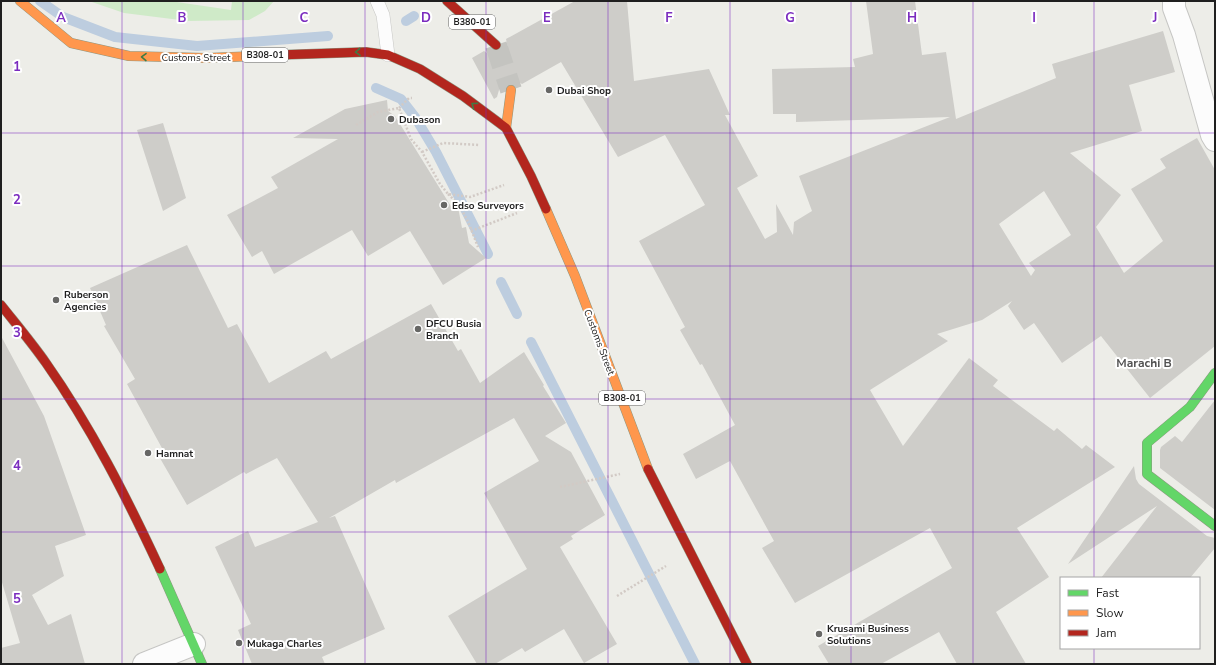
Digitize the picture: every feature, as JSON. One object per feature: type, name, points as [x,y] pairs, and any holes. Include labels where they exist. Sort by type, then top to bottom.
[{"type":"main road","name":"Customs Street","points":[[20,1],[72,43],[129,56],[206,58],[366,52],[388,55],[420,69],[463,96],[506,128],[531,176],[575,276],[648,469],[747,664]]},
{"type":"main road","name":"B380-01","points":[[447,1],[496,45]]},
{"type":"main road","name":"B380-01","points":[[466,8],[471,21]]},
{"type":"main road","points":[[506,128],[511,90]]},
{"type":"main road","points":[[1,304],[52,371],[107,462],[160,568],[202,664]]},
{"type":"main road","points":[[1215,373],[1190,408],[1147,443],[1147,474],[1215,526]]},
{"type":"street","points":[[1174,1],[1174,8],[1184,35],[1212,135],[1215,140]]},
{"type":"street","points":[[144,664],[194,644]]},
{"type":"lane","points":[[377,1],[383,15],[388,55]]},
{"type":"path","points":[[356,125],[378,112],[399,108],[409,98]]},
{"type":"path","points":[[399,108],[411,139],[422,152],[440,184],[458,203],[464,212],[478,247]]},
{"type":"path","points":[[422,152],[443,144]]},
{"type":"path","points":[[448,194],[470,197],[531,176]]},
{"type":"path","points":[[471,231],[542,203]]},
{"type":"path","points":[[560,487],[609,476]]},
{"type":"path","points":[[617,596],[655,574]]},
{"type":"green space","points":[[89,1],[170,1],[231,10],[232,1],[274,1],[265,11],[249,20],[188,21],[124,13]]},
{"type":"building","points":[[575,1],[627,1],[634,81],[709,69],[730,115],[725,115],[758,176],[737,188],[765,239],[777,232],[776,204],[793,235],[794,222],[812,211],[799,176],[950,117],[796,122],[796,114],[773,114],[772,69],[855,67],[853,59],[873,54],[866,1],[915,1],[922,55],[946,52],[956,119],[1056,78],[1052,64],[1163,31],[1175,72],[1129,85],[1142,131],[1070,153],[1121,195],[1096,227],[1124,273],[1163,241],[1131,189],[1166,168],[1160,159],[1197,138],[1215,170],[1215,346],[1150,398],[1101,336],[1062,363],[1034,323],[1024,330],[1008,306],[1012,301],[982,320],[937,334],[948,341],[870,390],[903,446],[969,358],[998,380],[993,386],[1054,431],[1057,428],[1082,449],[1086,445],[1115,467],[1017,528],[1049,577],[996,612],[1026,664],[957,664],[939,632],[881,664],[829,664],[818,646],[952,568],[930,528],[795,603],[762,548],[774,541],[730,461],[696,479],[683,454],[735,425],[702,364],[700,365],[680,330],[685,327],[639,241],[705,205],[665,135],[618,157],[561,62],[522,84],[513,78],[506,79],[501,83],[497,97],[494,99],[472,58],[484,51],[493,57],[500,57],[508,48],[506,39]],"holes":[[[1044,191],[1071,235],[1029,263],[1035,270],[1031,276],[999,224]]]},
{"type":"building","points":[[387,100],[388,111],[395,116],[452,208],[458,207],[462,228],[466,227],[469,243],[486,258],[443,285],[410,231],[368,256],[352,230],[274,274],[262,251],[252,257],[227,215],[278,188],[271,177],[338,139],[293,138],[345,109]]},
{"type":"building","points":[[163,123],[186,198],[163,211],[137,130]]},
{"type":"building","points":[[187,245],[228,328],[237,324],[269,383],[326,351],[331,359],[431,304],[458,351],[461,349],[480,383],[524,352],[566,423],[545,436],[571,452],[605,515],[571,536],[573,539],[560,547],[617,644],[584,663],[564,629],[525,652],[522,648],[495,664],[477,664],[448,616],[527,569],[484,493],[539,461],[514,418],[396,483],[395,480],[329,518],[335,516],[385,629],[322,657],[325,664],[252,664],[238,630],[251,624],[215,547],[248,531],[255,547],[318,522],[277,458],[246,474],[244,472],[187,505],[157,453],[163,450],[127,384],[135,379],[104,326],[106,325],[90,288]]},
{"type":"building","points":[[1,336],[44,416],[86,535],[55,546],[64,576],[32,595],[48,625],[71,614],[85,664],[1,664],[1,648],[20,643],[1,579]]},
{"type":"building","points":[[1215,400],[1215,510],[1160,468],[1160,450],[1161,447],[1175,436],[1182,442]]},
{"type":"building","points":[[1134,466],[1136,479],[1139,484],[1207,536],[1215,538],[1215,548],[1191,577],[1102,577],[1157,506],[1068,564]]},
{"type":"waterway","points":[[40,1],[63,17],[115,37],[197,46],[328,36]]},
{"type":"waterway","points":[[406,21],[414,16]]},
{"type":"waterway","points":[[376,88],[401,99],[415,117],[436,152],[488,254]]},
{"type":"waterway","points":[[501,282],[517,314]]},
{"type":"waterway","points":[[531,342],[695,664]]},
{"type":"tunnel","points":[[496,45],[511,90]]},
{"type":"traffic: fast","points":[[1215,373],[1190,407],[1147,443],[1147,474],[1215,526]]},
{"type":"traffic: fast","points":[[160,569],[202,664]]},
{"type":"traffic: slow","points":[[20,1],[71,43],[129,56],[206,58],[277,55]]},
{"type":"traffic: slow","points":[[506,128],[511,90]]},
{"type":"traffic: slow","points":[[546,209],[575,276],[648,469]]},
{"type":"traffic: jam","points":[[447,1],[496,45]]},
{"type":"traffic: jam","points":[[277,55],[366,52],[388,55],[420,69],[463,96],[506,128],[546,209]]},
{"type":"traffic: jam","points":[[1,305],[41,356],[78,412],[108,463],[160,569]]},
{"type":"traffic: jam","points":[[648,469],[747,664]]},
{"type":"place","name":"Dubai Shop","points":[[549,90]]},
{"type":"place","name":"Dubason","points":[[391,119]]},
{"type":"place","name":"Edso Surveyors","points":[[444,205]]},
{"type":"place","name":"Ruberson Agencies","points":[[56,300]]},
{"type":"place","name":"DFCU Busia Branch","points":[[418,329]]},
{"type":"place","name":"Hamnat","points":[[148,453]]},
{"type":"place","name":"Krusami Business Solutions","points":[[819,634]]},
{"type":"place","name":"Mukaga Charles","points":[[239,643]]},
{"type":"district","name":"Marachi B","points":[[1144,363]]}]
